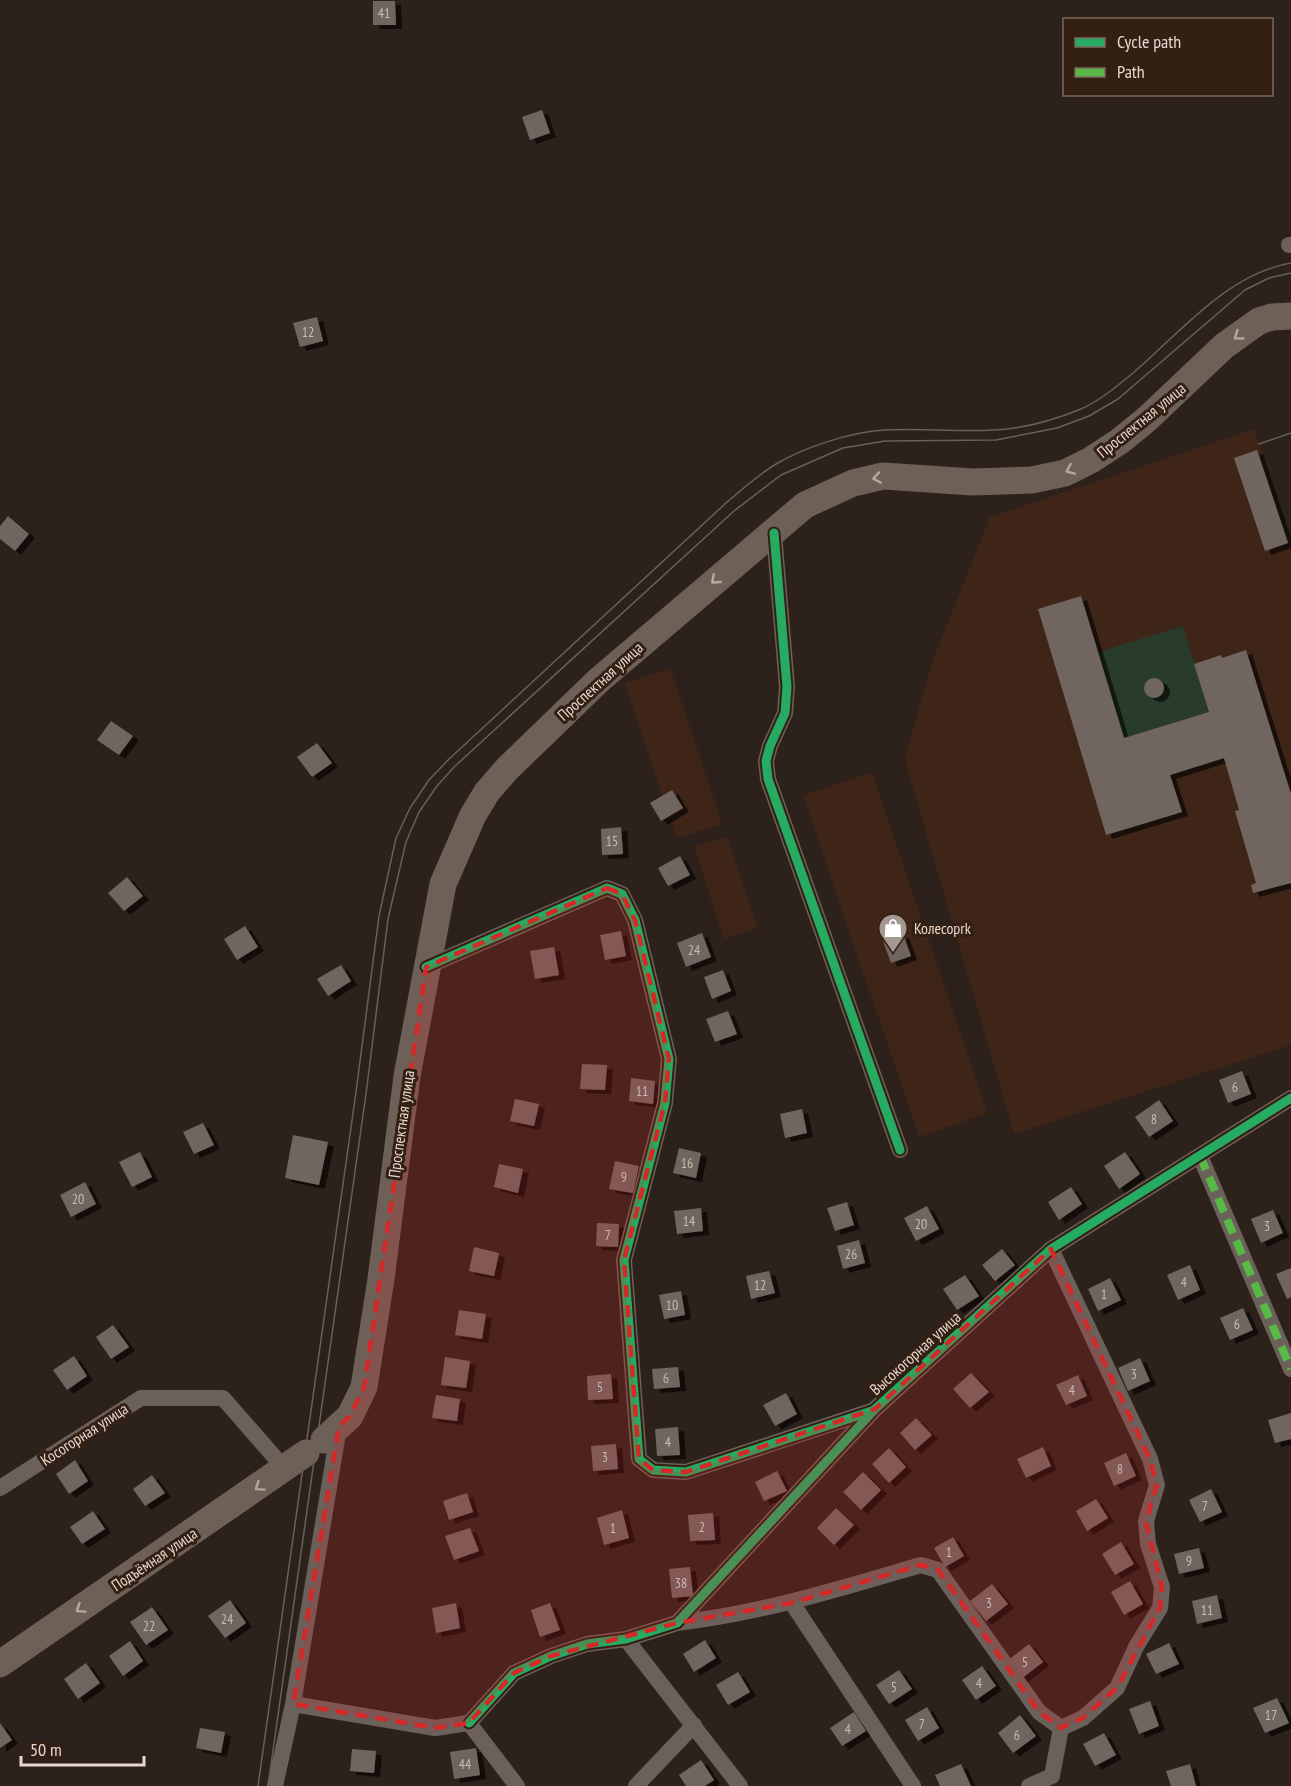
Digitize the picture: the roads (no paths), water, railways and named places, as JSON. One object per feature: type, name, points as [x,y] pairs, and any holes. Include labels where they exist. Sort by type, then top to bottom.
[{"type":"main road","name":"Проспектная улица","points":[[314,1447],[350,1416],[361,1394],[369,1362],[407,1076],[443,884],[473,815],[487,792],[538,737],[599,681],[734,563],[774,533],[805,505],[853,483],[883,476],[973,482],[1032,480],[1065,473],[1091,460],[1120,441],[1147,419],[1224,346],[1258,321],[1272,317],[1291,316]]},
{"type":"main road","name":"Подъёмная улица","points":[[0,1664],[314,1447]]},
{"type":"street","points":[[774,533],[787,687],[785,712],[766,761],[768,779],[900,1150]]},
{"type":"street","points":[[426,966],[607,888],[622,894],[635,920],[669,1059],[665,1103],[624,1260],[639,1460],[653,1470],[686,1472],[875,1409]]},
{"type":"street","name":"Высокогорная улица","points":[[469,1723],[514,1673],[551,1656],[587,1644],[626,1639],[677,1623],[875,1409],[1051,1249],[1291,1098]]},
{"type":"street","points":[[1200,1156],[1291,1369]]},
{"type":"street","points":[[1051,1249],[1150,1458],[1157,1485],[1146,1521],[1148,1544],[1162,1587],[1160,1608],[1137,1645],[1117,1688],[1083,1718],[1061,1728]]},
{"type":"street","name":"Косогорная улица","points":[[0,1488],[141,1398],[223,1398],[314,1447]]},
{"type":"street","points":[[275,1786],[293,1704],[314,1447]]},
{"type":"street","points":[[677,1623],[727,1617],[792,1603],[921,1565],[938,1570],[1039,1712],[1061,1728]]},
{"type":"street","points":[[792,1603],[913,1786]]},
{"type":"street","points":[[626,1639],[740,1786]]},
{"type":"street","points":[[293,1704],[435,1728],[469,1723],[517,1786]]},
{"type":"street","points":[[636,1786],[694,1725]]},
{"type":"street","points":[[1029,1786],[1052,1776],[1061,1728]]},
{"type":"tram line","points":[[258,1786],[379,916],[396,838],[410,808],[429,780],[448,760],[726,503],[756,477],[776,464],[814,446],[871,431],[966,431],[1016,428],[1081,409],[1121,383],[1187,323],[1226,292],[1268,269],[1291,263]]},
{"type":"tram line","points":[[268,1786],[366,1094],[388,919],[406,842],[419,812],[454,767],[734,511],[781,475],[843,448],[885,441],[996,440],[1057,428],[1089,416],[1118,399],[1245,290],[1269,278],[1291,273]]},
{"type":"tram line","points":[[1259,444],[1291,433]]},
{"type":"place","name":"Колесоprk","points":[[893,954]]}]
